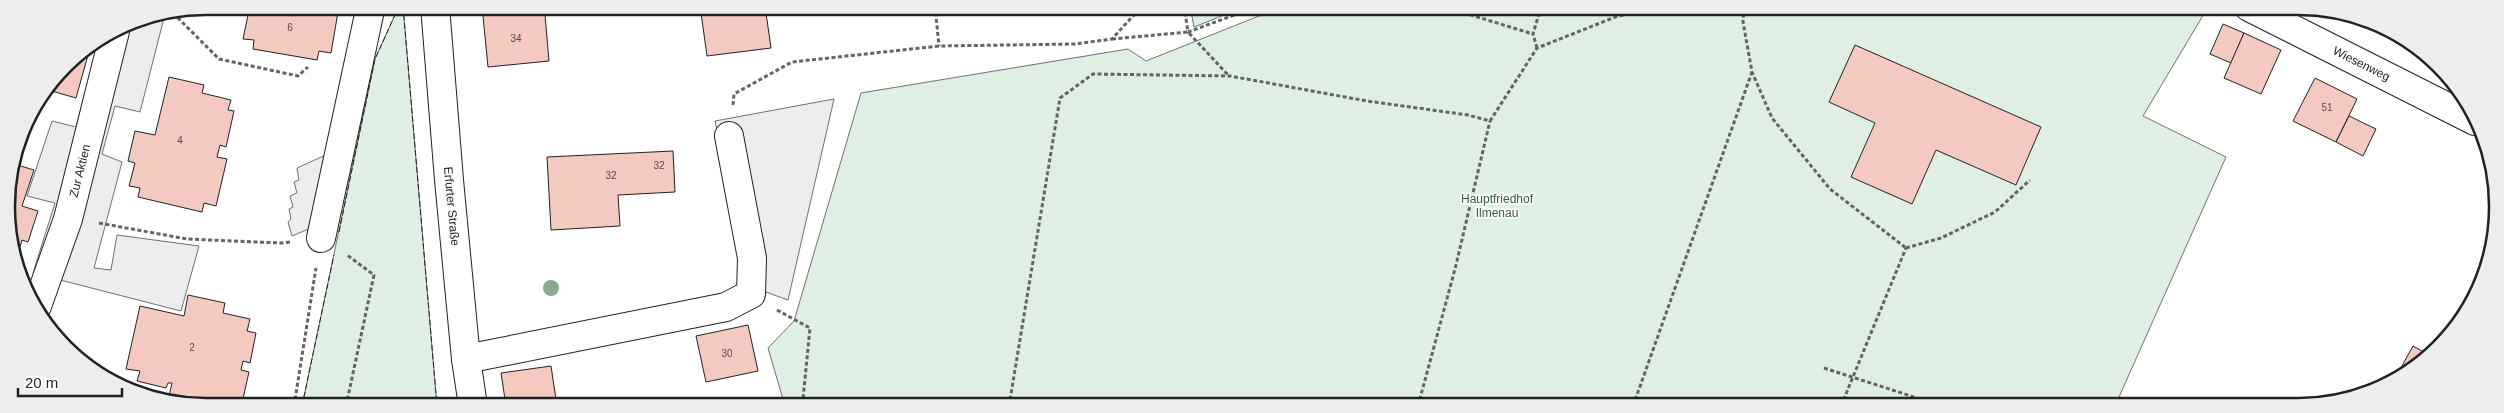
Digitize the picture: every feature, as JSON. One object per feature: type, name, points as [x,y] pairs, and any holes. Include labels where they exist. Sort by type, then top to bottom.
[{"type":"street","points":[[321,238],[369,15]]},
{"type":"street","name":"Erfurter Straße","points":[[436,15],[466,359],[472,398]]},
{"type":"street","name":"Wiesenweg","points":[[2265,15],[2466,116]]},
{"type":"street","name":"Zur Aktien","points":[[39,299],[68,218],[113,40]]},
{"type":"street","points":[[466,359],[726,307],[751,294],[752,258],[729,136]]},
{"type":"path","points":[[936,15],[939,46]]},
{"type":"path","points":[[1112,39],[1134,15]]},
{"type":"path","points":[[1185,15],[1188,32],[1230,76]]},
{"type":"path","points":[[729,136],[734,94],[792,62],[939,46],[1075,44],[1188,32],[1234,15]]},
{"type":"path","points":[[1473,15],[1533,34]]},
{"type":"path","points":[[1537,48],[1533,34],[1539,15]]},
{"type":"path","points":[[1420,398],[1455,269],[1490,121],[1537,48],[1623,15]]},
{"type":"path","points":[[1744,15],[1752,72],[1772,118],[1830,189],[1906,248]]},
{"type":"path","points":[[178,18],[219,59],[298,76],[308,67]]},
{"type":"path","points":[[1636,398],[1752,72]]},
{"type":"path","points":[[1010,398],[1060,98],[1093,74],[1230,76],[1367,101],[1468,115],[1490,121]]},
{"type":"path","points":[[1906,248],[1942,238],[1995,212],[2030,180]]},
{"type":"path","points":[[68,218],[186,239],[280,244],[294,242]]},
{"type":"path","points":[[295,398],[321,238],[374,275],[348,398]]},
{"type":"path","points":[[1844,398],[1906,248]]},
{"type":"path","points":[[794,321],[810,328],[806,398]]},
{"type":"path","points":[[1824,368],[1917,398]]},
{"type":"green space","points":[[395,15],[404,15],[436,398],[304,398],[375,59]]},
{"type":"green space","points":[[1192,15],[1224,15],[1194,27]]},
{"type":"green space","name":"Hauptfriedhof Ilmenau","points":[[1261,15],[2203,15],[2143,116],[2226,157],[2119,398],[783,398],[768,348],[794,321],[861,93],[1128,49],[1146,61]]},
{"type":"shaded area","points":[[163,20],[140,112],[115,106],[102,154],[122,162],[94,268],[111,270],[117,235],[199,246],[181,311],[33,273],[55,203],[27,196],[52,121],[76,127],[96,50],[133,30]]},
{"type":"shaded area","points":[[834,99],[788,300],[752,287],[715,121]]},
{"type":"shaded area","points":[[328,154],[318,225],[292,236],[288,222],[291,219],[289,209],[293,207],[290,196],[297,193],[294,182],[299,180],[297,168]]},
{"type":"building","points":[[248,15],[337,15],[331,53],[319,51],[317,60],[253,49],[254,40],[243,39]]},
{"type":"building","points":[[483,15],[545,15],[549,61],[488,67]]},
{"type":"building","points":[[701,15],[766,15],[771,48],[707,56]]},
{"type":"building","points":[[2223,24],[2244,33],[2231,63],[2210,54]]},
{"type":"building","points":[[2244,33],[2281,50],[2261,94],[2224,78]]},
{"type":"building","points":[[1855,45],[2041,127],[2016,185],[1936,150],[1912,204],[1851,177],[1875,123],[1829,102]]},
{"type":"building","points":[[87,57],[76,98],[54,92],[71,71]]},
{"type":"building","points":[[169,77],[204,85],[202,93],[231,100],[228,110],[234,111],[226,147],[220,145],[217,157],[227,159],[216,206],[204,203],[202,212],[138,197],[140,188],[129,186],[135,163],[128,161],[135,131],[155,135]]},
{"type":"building","points":[[2315,78],[2357,99],[2336,142],[2293,121]]},
{"type":"building","points":[[2349,116],[2376,129],[2363,156],[2336,142]]},
{"type":"building","points":[[673,151],[675,192],[618,195],[620,226],[551,230],[547,157]]},
{"type":"building","points":[[20,166],[34,170],[22,206],[38,211],[28,242],[22,240],[20,247],[15,219],[15,194]]},
{"type":"building","points":[[188,295],[225,303],[223,313],[250,319],[247,331],[256,333],[250,363],[243,361],[241,370],[249,372],[243,398],[194,398],[169,394],[172,383],[168,383],[166,388],[137,381],[140,371],[126,369],[140,306],[184,316]]},
{"type":"building","points":[[748,325],[758,371],[706,382],[696,336]]},
{"type":"building","points":[[2413,346],[2422,351],[2404,366],[2401,368]]},
{"type":"building","points":[[551,366],[556,398],[505,398],[501,373]]},
{"type":"fence","points":[[339,232],[375,59],[395,15]]},
{"type":"fence","points":[[404,15],[436,398]]},
{"type":"fence","points":[[304,398],[334,255]]}]
